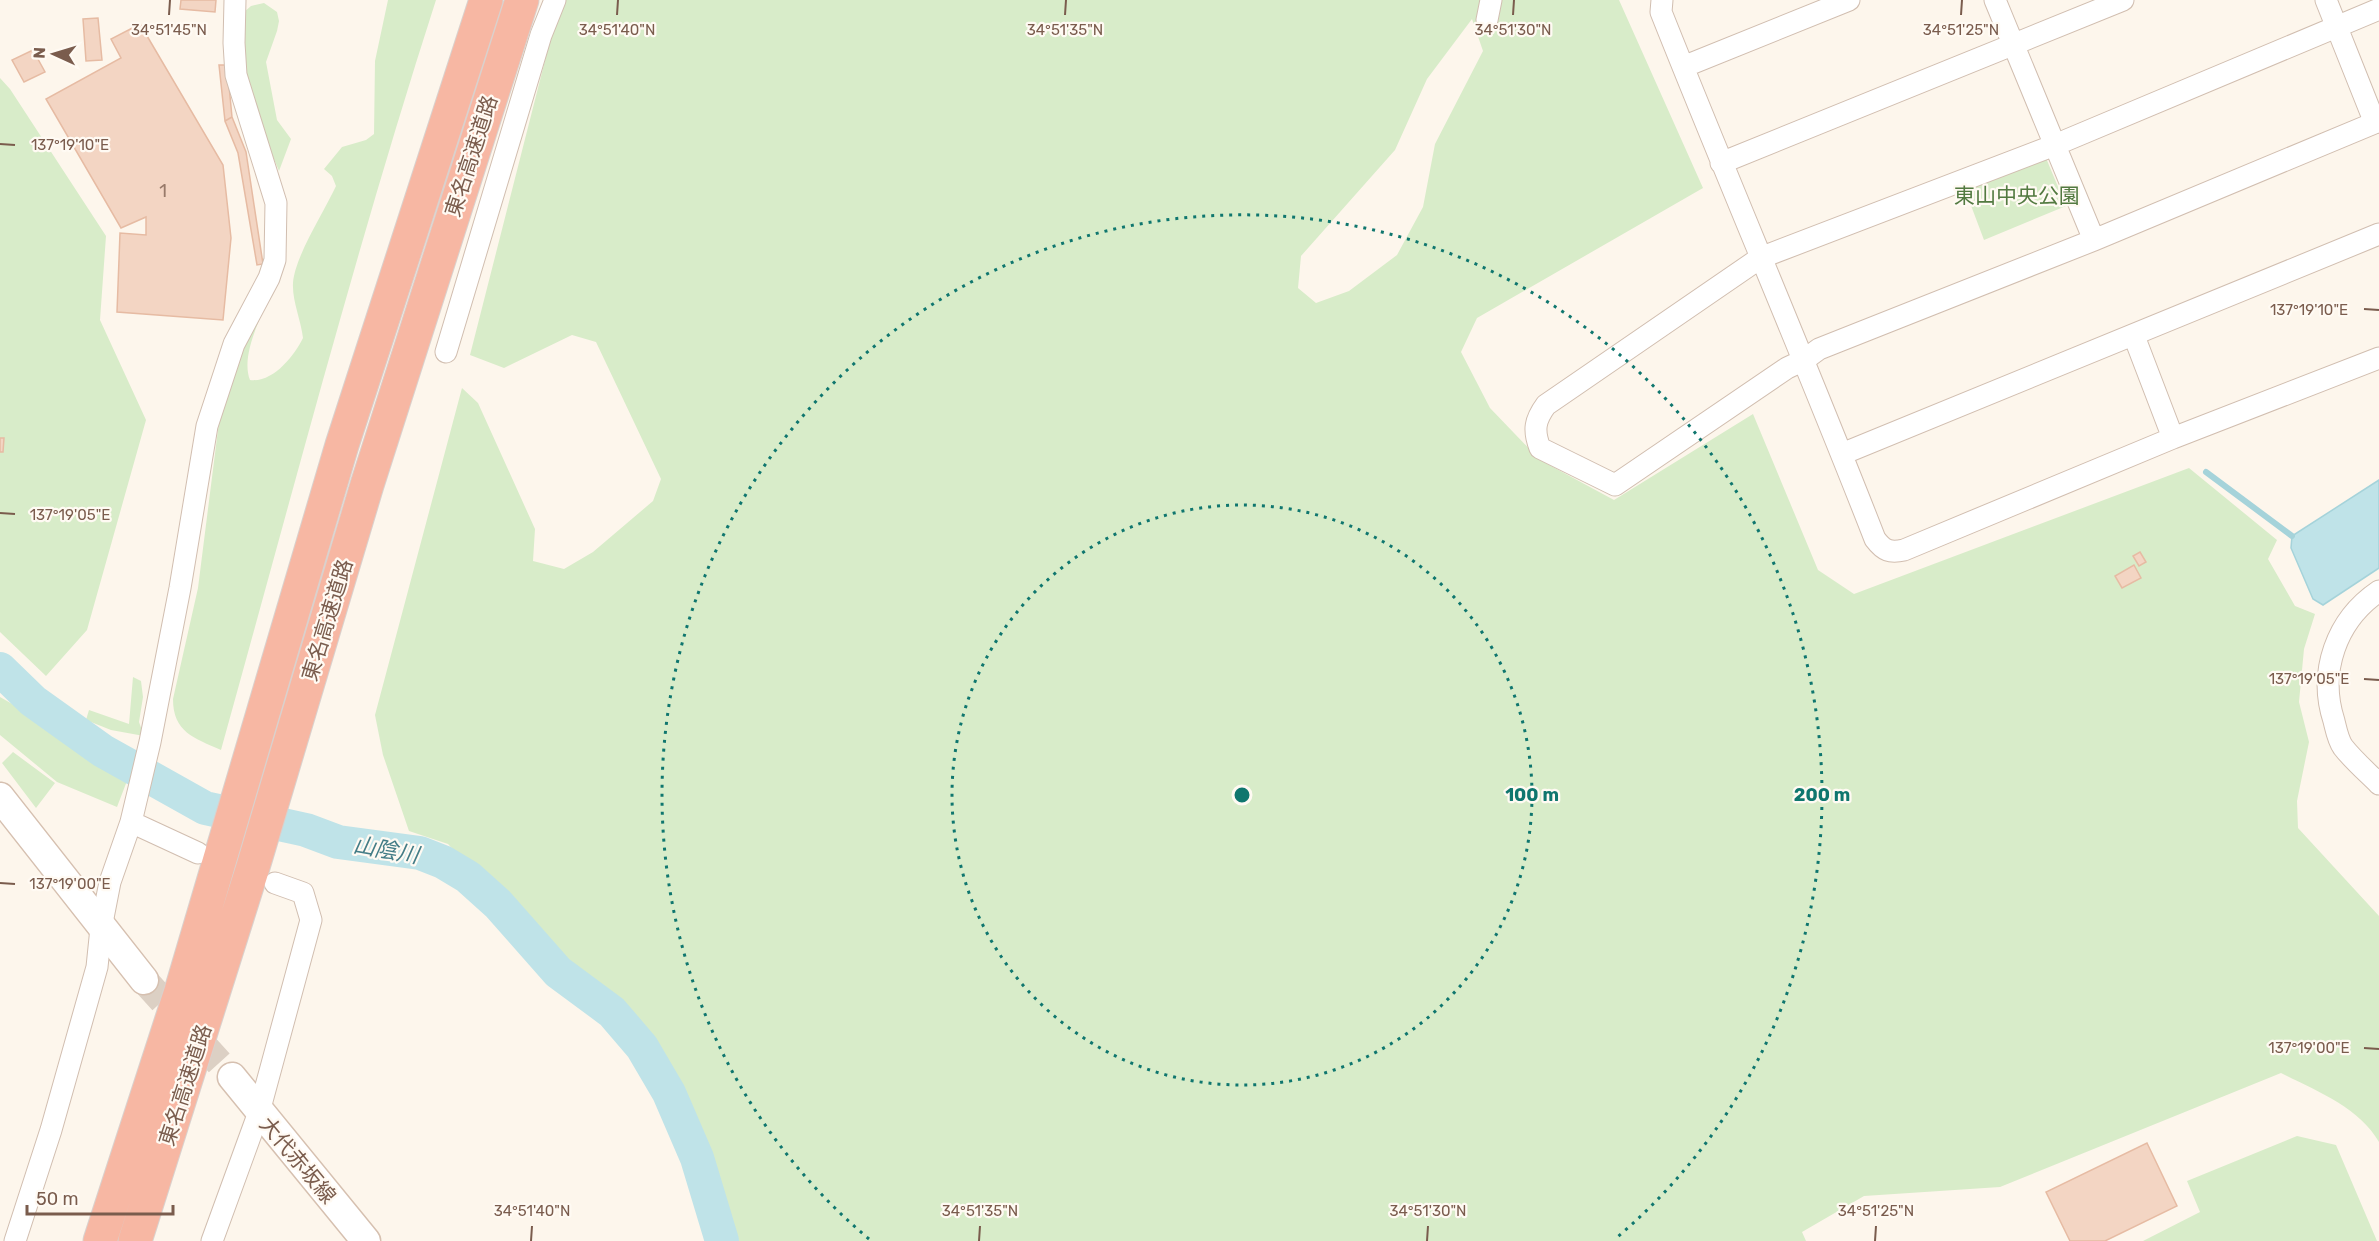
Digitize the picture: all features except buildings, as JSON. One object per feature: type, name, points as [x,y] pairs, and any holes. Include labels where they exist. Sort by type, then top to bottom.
[{"type":"highway","name":"東名高速道路","points":[[100,1241],[210,853],[247,769],[342,445],[486,0]]},
{"type":"highway","name":"東名高速道路","points":[[135,1241],[264,875],[280,777],[367,485],[522,0]]},
{"type":"main road","points":[[0,797],[144,980]]},
{"type":"main road","name":"大代赤坂線","points":[[232,1077],[366,1241]]},
{"type":"street","points":[[15,1241],[51,1130],[97,967],[101,928],[110,882],[132,815],[180,588],[207,426],[234,344],[269,278],[275,260],[276,203],[236,75],[235,0]]},
{"type":"street","points":[[446,352],[541,35],[555,0]]},
{"type":"street","points":[[1662,0],[1661,12],[1875,539],[1882,547],[1892,552],[1904,550],[2173,438],[2379,358]]},
{"type":"street","points":[[1683,67],[1849,0]]},
{"type":"street","points":[[1995,0],[2094,240]]},
{"type":"street","points":[[1721,163],[2123,0]]},
{"type":"street","points":[[2326,0],[2336,27],[2377,122],[2094,240],[1819,350],[1787,368],[1615,485],[1540,448],[1535,425],[1546,405],[1760,258],[2055,145],[2336,27],[2379,9]]},
{"type":"street","points":[[1842,454],[2379,234]]},
{"type":"street","points":[[2134,336],[2173,438]]},
{"type":"street","points":[[2379,591],[2368,598],[2342,629],[2330,661],[2328,684],[2329,706],[2342,746],[2379,784]]},
{"type":"street","points":[[132,815],[210,853]]},
{"type":"street","points":[[212,1241],[259,1112],[311,920],[303,893],[264,875]]},
{"type":"green space","points":[[388,0],[436,0],[351,280],[221,750],[194,737],[181,726],[174,710],[173,699],[198,588],[220,414],[248,334],[272,291],[250,347],[248,370],[250,380],[259,380],[275,373],[294,353],[303,338],[294,297],[295,272],[304,247],[336,186],[332,176],[324,169],[342,147],[366,140],[374,134],[375,61]]},
{"type":"green space","points":[[566,0],[1619,0],[1703,188],[1477,318],[1461,352],[1490,408],[1540,460],[1614,500],[1753,414],[1818,570],[1854,594],[2189,468],[2277,540],[2268,559],[2295,606],[2315,614],[2304,649],[2299,702],[2309,742],[2297,801],[2298,828],[2379,916],[2379,1142],[2360,1119],[2336,1101],[2281,1073],[2000,1187],[1864,1196],[1802,1232],[1806,1241],[732,1241],[709,1158],[674,1074],[624,1006],[568,964],[511,912],[448,844],[409,831],[383,755],[375,715],[462,388],[478,403],[535,529],[533,561],[564,569],[593,552],[653,501],[661,479],[596,342],[572,335],[504,368],[470,355],[550,41]],"holes":[[[1472,19],[1483,51],[1435,144],[1423,207],[1397,255],[1349,291],[1316,303],[1298,288],[1301,256],[1395,150],[1427,79]]]},
{"type":"green space","points":[[264,3],[277,12],[279,21],[266,62],[277,120],[291,139],[279,171],[256,110],[244,58],[244,12],[251,6]]},
{"type":"green space","points":[[0,78],[10,89],[106,236],[100,320],[146,420],[87,630],[46,676],[0,632]]},
{"type":"green space","name":"東山中央公園","points":[[2046,158],[2066,206],[1984,240],[1964,187]]},
{"type":"green space","points":[[133,677],[141,681],[143,697],[139,722],[144,736],[111,730],[86,720],[89,710],[129,724]]},
{"type":"green space","points":[[0,697],[14,705],[33,709],[62,734],[109,758],[130,773],[117,807],[57,782],[0,735]]},
{"type":"green space","points":[[13,752],[55,783],[36,808],[2,763]]},
{"type":"green space","points":[[2297,1136],[2336,1145],[2377,1241],[2143,1241],[2200,1212],[2187,1181]]},
{"type":"water","points":[[2379,480],[2379,568],[2323,605],[2313,599],[2291,548],[2292,536]]},
{"type":"waterway","points":[[2206,472],[2292,536]]},
{"type":"waterway","name":"山陰川","points":[[0,669],[33,701],[103,751],[205,808],[306,830],[338,842],[420,853],[443,862],[468,877],[498,904],[558,972],[612,1012],[642,1047],[669,1093],[697,1158],[722,1241]]},
{"type":"tunnel","points":[[144,980],[232,1077]]}]
